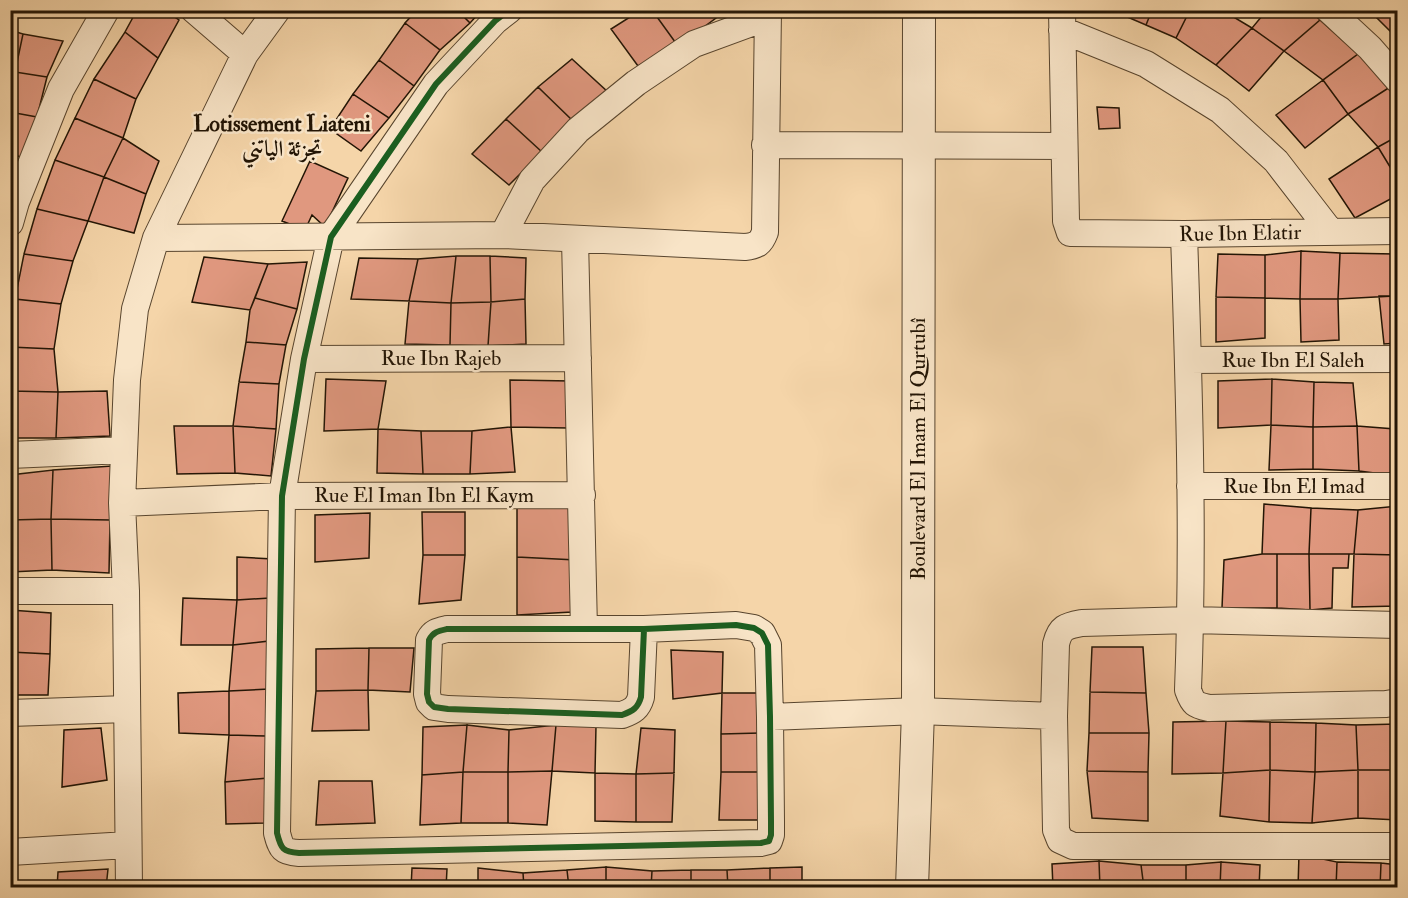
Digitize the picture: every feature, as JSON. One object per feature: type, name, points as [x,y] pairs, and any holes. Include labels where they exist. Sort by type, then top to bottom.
[{"type":"street","points":[[10,223],[16,202],[61,89],[106,10]]},
{"type":"street","points":[[194,10],[245,54]]},
{"type":"street","points":[[129,888],[126,591],[122,503],[127,380],[135,309],[156,238],[245,54],[277,10]]},
{"type":"street","points":[[509,10],[495,21],[436,84],[331,237],[304,359],[282,496],[277,833],[280,845],[287,852],[299,854],[761,843],[769,840],[771,835],[768,645],[762,633],[754,628],[736,625],[644,629],[447,629],[438,631],[432,633],[429,640],[427,694],[429,702],[434,707],[448,709],[622,715],[632,711],[638,705],[641,697],[644,629]]},
{"type":"street","name":"Boulevard El Imam El Qurtubî","points":[[912,888],[918,711],[919,10]]},
{"type":"street","points":[[1329,10],[1370,48],[1398,80]]},
{"type":"street","points":[[156,238],[503,235],[755,246],[761,242],[765,232],[768,14],[694,44],[636,83],[578,130],[532,180],[503,235]]},
{"type":"street","points":[[765,145],[1064,146],[1062,20],[1146,64],[1220,111],[1276,161],[1330,231]]},
{"type":"street","name":"Rue Ibn Elatir","points":[[1064,146],[1066,221],[1070,233],[1398,231]]},
{"type":"street","points":[[1184,234],[1190,486],[1191,620],[1188,690],[1192,701],[1199,706],[1209,708],[1398,702]]},
{"type":"street","points":[[574,239],[584,629]]},
{"type":"street","name":"Rue Ibn Rajeb","points":[[304,359],[578,357]]},
{"type":"street","name":"Rue Ibn El Saleh","points":[[1188,360],[1398,359]]},
{"type":"street","points":[[10,455],[124,450]]},
{"type":"street","name":"Rue Ibn El Imad","points":[[1190,486],[1398,486]]},
{"type":"street","name":"Rue El Iman Ibn El Kaym","points":[[122,503],[282,496],[582,495]]},
{"type":"street","points":[[10,591],[126,591]]},
{"type":"street","points":[[1398,625],[1191,620],[1082,623],[1067,626],[1058,634],[1056,644],[1054,716],[1056,830],[1060,840],[1073,846],[1398,846]]},
{"type":"street","points":[[10,713],[127,709]]},
{"type":"street","points":[[770,717],[918,711],[1054,716]]},
{"type":"street","points":[[10,852],[128,845]]},
{"type":"building","points":[[137,10],[164,10],[179,20],[158,58],[125,32]]},
{"type":"building","points":[[417,10],[457,10],[470,23],[440,50],[405,23]]},
{"type":"building","points":[[457,10],[482,10],[470,23]]},
{"type":"building","points":[[641,10],[652,10],[678,46],[638,66],[611,29]]},
{"type":"building","points":[[652,10],[711,10],[716,18],[678,46]]},
{"type":"building","points":[[1111,10],[1152,10],[1146,25]]},
{"type":"building","points":[[1152,10],[1190,10],[1176,38],[1146,25]]},
{"type":"building","points":[[1190,10],[1222,10],[1252,28],[1216,65],[1176,38]]},
{"type":"building","points":[[1267,10],[1310,10],[1320,20],[1284,51],[1252,28]]},
{"type":"building","points":[[1372,10],[1398,10],[1398,39],[1371,12]]},
{"type":"building","points":[[1320,20],[1358,54],[1323,80],[1284,51]]},
{"type":"building","points":[[405,23],[440,50],[414,86],[379,60]]},
{"type":"building","points":[[1252,28],[1284,51],[1249,91],[1216,65]]},
{"type":"building","points":[[10,30],[23,34],[15,72],[10,71]]},
{"type":"building","points":[[125,32],[158,58],[136,99],[94,79]]},
{"type":"building","points":[[23,34],[63,41],[47,77],[15,72]]},
{"type":"building","points":[[1358,54],[1390,87],[1348,114],[1323,80]]},
{"type":"building","points":[[572,59],[609,93],[573,121],[538,87]]},
{"type":"building","points":[[379,60],[414,86],[389,118],[353,94]]},
{"type":"building","points":[[10,71],[15,72],[10,92]]},
{"type":"building","points":[[15,72],[47,77],[37,117],[10,112],[10,92]]},
{"type":"building","points":[[94,79],[136,99],[123,138],[75,118]]},
{"type":"building","points":[[1323,80],[1348,114],[1305,148],[1276,115]]},
{"type":"building","points":[[538,87],[573,121],[542,152],[506,119]]},
{"type":"building","points":[[1390,87],[1398,99],[1398,136],[1378,147],[1348,114]]},
{"type":"building","points":[[353,94],[389,118],[361,151],[330,129]]},
{"type":"building","points":[[1097,107],[1119,108],[1120,128],[1099,129]]},
{"type":"building","points":[[10,112],[37,117],[28,160],[10,153]]},
{"type":"building","points":[[75,118],[123,138],[104,177],[55,160]]},
{"type":"building","points":[[506,119],[542,152],[509,185],[472,154]]},
{"type":"building","points":[[1398,136],[1398,180],[1378,147]]},
{"type":"building","points":[[123,138],[159,161],[146,194],[104,177]]},
{"type":"building","points":[[1378,147],[1398,180],[1398,195],[1355,218],[1329,179]]},
{"type":"building","points":[[55,160],[104,177],[88,221],[37,209]]},
{"type":"building","points":[[310,161],[348,178],[325,227],[312,215],[305,230],[282,221]]},
{"type":"building","points":[[104,177],[146,194],[134,233],[88,221]]},
{"type":"building","points":[[37,209],[88,221],[73,261],[24,254]]},
{"type":"building","points":[[1301,251],[1340,253],[1338,299],[1300,299]]},
{"type":"building","points":[[1301,251],[1300,299],[1265,298],[1265,255]]},
{"type":"building","points":[[1340,253],[1395,254],[1394,296],[1338,299]]},
{"type":"building","points":[[24,254],[73,261],[61,304],[15,299]]},
{"type":"building","points":[[1218,254],[1265,255],[1265,298],[1216,297]]},
{"type":"building","points":[[1395,254],[1398,254],[1398,296],[1394,296]]},
{"type":"building","points":[[456,256],[451,303],[409,301],[418,259]]},
{"type":"building","points":[[456,256],[490,256],[491,302],[451,303]]},
{"type":"building","points":[[490,256],[526,258],[525,299],[491,302]]},
{"type":"building","points":[[204,257],[268,264],[250,310],[192,302]]},
{"type":"building","points":[[359,258],[418,259],[409,301],[351,299]]},
{"type":"building","points":[[307,262],[297,309],[255,298],[268,264]]},
{"type":"building","points":[[1379,296],[1398,296],[1398,343],[1384,344]]},
{"type":"building","points":[[1216,297],[1265,298],[1265,338],[1216,342]]},
{"type":"building","points":[[255,298],[297,309],[286,345],[246,342],[250,310]]},
{"type":"building","points":[[15,299],[61,304],[54,349],[10,347],[10,325]]},
{"type":"building","points":[[525,299],[526,344],[488,346],[491,302]]},
{"type":"building","points":[[1300,299],[1338,299],[1339,340],[1301,342]]},
{"type":"building","points":[[409,301],[451,303],[450,345],[405,344]]},
{"type":"building","points":[[491,302],[488,346],[450,345],[451,303]]},
{"type":"building","points":[[246,342],[286,345],[279,384],[239,382]]},
{"type":"building","points":[[10,347],[54,349],[58,392],[10,391]]},
{"type":"building","points":[[326,379],[386,381],[378,429],[324,431]]},
{"type":"building","points":[[1272,379],[1314,382],[1313,427],[1271,425]]},
{"type":"building","points":[[1272,379],[1271,425],[1218,428],[1218,381]]},
{"type":"building","points":[[510,380],[571,381],[568,428],[511,427]]},
{"type":"building","points":[[239,382],[279,384],[276,429],[233,426]]},
{"type":"building","points":[[1314,382],[1353,383],[1357,426],[1313,427]]},
{"type":"building","points":[[10,391],[58,392],[56,438],[10,438]]},
{"type":"building","points":[[107,391],[110,436],[56,438],[58,392]]},
{"type":"building","points":[[1398,396],[1398,429],[1395,429]]},
{"type":"building","points":[[1271,425],[1313,427],[1313,469],[1269,470]]},
{"type":"building","points":[[174,426],[233,426],[235,473],[177,474]]},
{"type":"building","points":[[233,426],[276,429],[271,476],[235,473]]},
{"type":"building","points":[[1357,426],[1395,429],[1398,476],[1359,471]]},
{"type":"building","points":[[1357,426],[1359,471],[1313,469],[1313,427]]},
{"type":"building","points":[[511,427],[515,472],[470,474],[472,431]]},
{"type":"building","points":[[378,429],[421,431],[423,474],[377,473]]},
{"type":"building","points":[[421,431],[472,431],[470,474],[423,474]]},
{"type":"building","points":[[112,466],[110,520],[51,519],[53,470]]},
{"type":"building","points":[[53,470],[51,519],[10,520],[10,475]]},
{"type":"building","points":[[1264,504],[1311,508],[1309,554],[1262,554]]},
{"type":"building","points":[[517,506],[575,507],[576,560],[517,557]]},
{"type":"building","points":[[1398,506],[1398,555],[1354,554],[1358,510]]},
{"type":"building","points":[[1311,508],[1358,510],[1354,554],[1309,554]]},
{"type":"building","points":[[422,512],[465,512],[465,555],[423,555]]},
{"type":"building","points":[[370,513],[369,558],[315,562],[315,515]]},
{"type":"building","points":[[51,519],[110,520],[109,573],[52,570]]},
{"type":"building","points":[[51,519],[52,570],[10,572],[10,520]]},
{"type":"building","points":[[1277,554],[1277,608],[1222,608],[1224,560]]},
{"type":"building","points":[[1277,554],[1309,554],[1310,610],[1277,608]]},
{"type":"building","points":[[1309,554],[1349,554],[1348,568],[1333,568],[1332,608],[1310,610]]},
{"type":"building","points":[[1354,554],[1398,555],[1398,606],[1352,607]]},
{"type":"building","points":[[423,555],[465,555],[461,600],[419,604]]},
{"type":"building","points":[[237,557],[273,559],[270,598],[237,600]]},
{"type":"building","points":[[517,557],[576,560],[572,612],[517,615]]},
{"type":"building","points":[[183,598],[237,600],[233,645],[181,645]]},
{"type":"building","points":[[270,598],[269,641],[233,645],[237,600]]},
{"type":"building","points":[[10,610],[51,613],[50,654],[10,652]]},
{"type":"building","points":[[269,641],[269,689],[229,691],[233,645]]},
{"type":"building","points":[[1092,647],[1143,647],[1146,693],[1090,692]]},
{"type":"building","points":[[369,648],[414,648],[410,692],[368,690]]},
{"type":"building","points":[[369,648],[368,690],[316,691],[316,649]]},
{"type":"building","points":[[671,650],[723,652],[722,693],[673,699]]},
{"type":"building","points":[[10,652],[50,654],[48,695],[10,695]]},
{"type":"building","points":[[269,689],[266,736],[229,735],[229,691]]},
{"type":"building","points":[[368,690],[369,730],[312,731],[316,691]]},
{"type":"building","points":[[229,691],[229,735],[179,733],[178,693]]},
{"type":"building","points":[[1090,692],[1146,693],[1149,733],[1089,733]]},
{"type":"building","points":[[722,693],[759,693],[760,733],[721,734]]},
{"type":"building","points":[[1226,721],[1270,722],[1270,770],[1223,773]]},
{"type":"building","points":[[1226,721],[1223,773],[1172,774],[1173,722]]},
{"type":"building","points":[[1270,722],[1316,723],[1315,772],[1270,770]]},
{"type":"building","points":[[1316,723],[1356,725],[1358,770],[1315,772]]},
{"type":"building","points":[[1398,724],[1398,770],[1358,770],[1356,725]]},
{"type":"building","points":[[467,725],[509,730],[508,772],[463,772]]},
{"type":"building","points":[[467,725],[463,772],[422,775],[423,727]]},
{"type":"building","points":[[556,725],[552,771],[508,772],[509,730]]},
{"type":"building","points":[[556,725],[596,726],[595,773],[552,771]]},
{"type":"building","points":[[101,728],[107,780],[62,787],[64,730]]},
{"type":"building","points":[[641,728],[675,730],[674,773],[636,774]]},
{"type":"building","points":[[760,733],[760,772],[721,772],[721,734]]},
{"type":"building","points":[[1089,733],[1149,733],[1148,772],[1087,771]]},
{"type":"building","points":[[229,735],[266,736],[268,778],[225,782]]},
{"type":"building","points":[[1270,770],[1269,822],[1220,816],[1223,773]]},
{"type":"building","points":[[1270,770],[1315,772],[1312,823],[1269,822]]},
{"type":"building","points":[[1358,770],[1358,818],[1312,823],[1315,772]]},
{"type":"building","points":[[1358,770],[1398,770],[1398,820],[1358,818]]},
{"type":"building","points":[[552,771],[547,825],[508,823],[508,772]]},
{"type":"building","points":[[1087,771],[1148,772],[1148,821],[1092,818]]},
{"type":"building","points":[[463,772],[461,823],[420,825],[422,775]]},
{"type":"building","points":[[463,772],[508,772],[508,823],[461,823]]},
{"type":"building","points":[[721,772],[760,772],[761,820],[719,820]]},
{"type":"building","points":[[595,773],[636,774],[636,822],[595,821]]},
{"type":"building","points":[[674,773],[672,822],[636,822],[636,774]]},
{"type":"building","points":[[268,778],[265,823],[226,824],[225,782]]},
{"type":"building","points":[[319,781],[372,781],[375,823],[316,825]]},
{"type":"building","points":[[1299,854],[1337,862],[1336,888],[1298,888]]},
{"type":"building","points":[[1099,861],[1141,865],[1144,888],[1100,888]]},
{"type":"building","points":[[1099,861],[1100,888],[1053,888],[1052,864]]},
{"type":"building","points":[[1221,862],[1260,865],[1259,888],[1220,888]]},
{"type":"building","points":[[1221,862],[1220,888],[1186,888],[1186,865]]},
{"type":"building","points":[[1337,862],[1381,863],[1380,888],[1336,888]]},
{"type":"building","points":[[1381,863],[1398,865],[1398,888],[1380,888]]},
{"type":"building","points":[[1141,865],[1186,865],[1186,888],[1144,888]]},
{"type":"building","points":[[606,867],[652,871],[651,888],[606,888]]},
{"type":"building","points":[[606,867],[606,888],[569,888],[567,870]]},
{"type":"building","points":[[802,867],[802,888],[770,888],[770,868]]},
{"type":"building","points":[[412,868],[447,869],[446,888],[411,888]]},
{"type":"building","points":[[478,868],[523,873],[524,888],[478,888]]},
{"type":"building","points":[[770,868],[770,888],[728,888],[727,870]]},
{"type":"building","points":[[108,869],[106,888],[57,888],[58,872]]},
{"type":"building","points":[[567,870],[569,888],[524,888],[523,873]]},
{"type":"building","points":[[691,870],[727,870],[728,888],[691,888]]},
{"type":"building","points":[[691,870],[691,888],[651,888],[652,871]]},
{"type":"cycle path","points":[[509,10],[495,21],[436,84],[331,237],[304,359],[282,496],[277,833],[282,846],[289,852],[299,853],[769,841],[771,821],[768,645],[762,633],[754,628],[736,625],[644,629],[447,629],[438,631],[429,640],[427,694],[429,702],[434,707],[448,709],[622,715],[635,709],[641,697],[644,629]]},
{"type":"district","name":"Lotissement Liateni تجزئة الياتني","points":[[282,136]]}]
